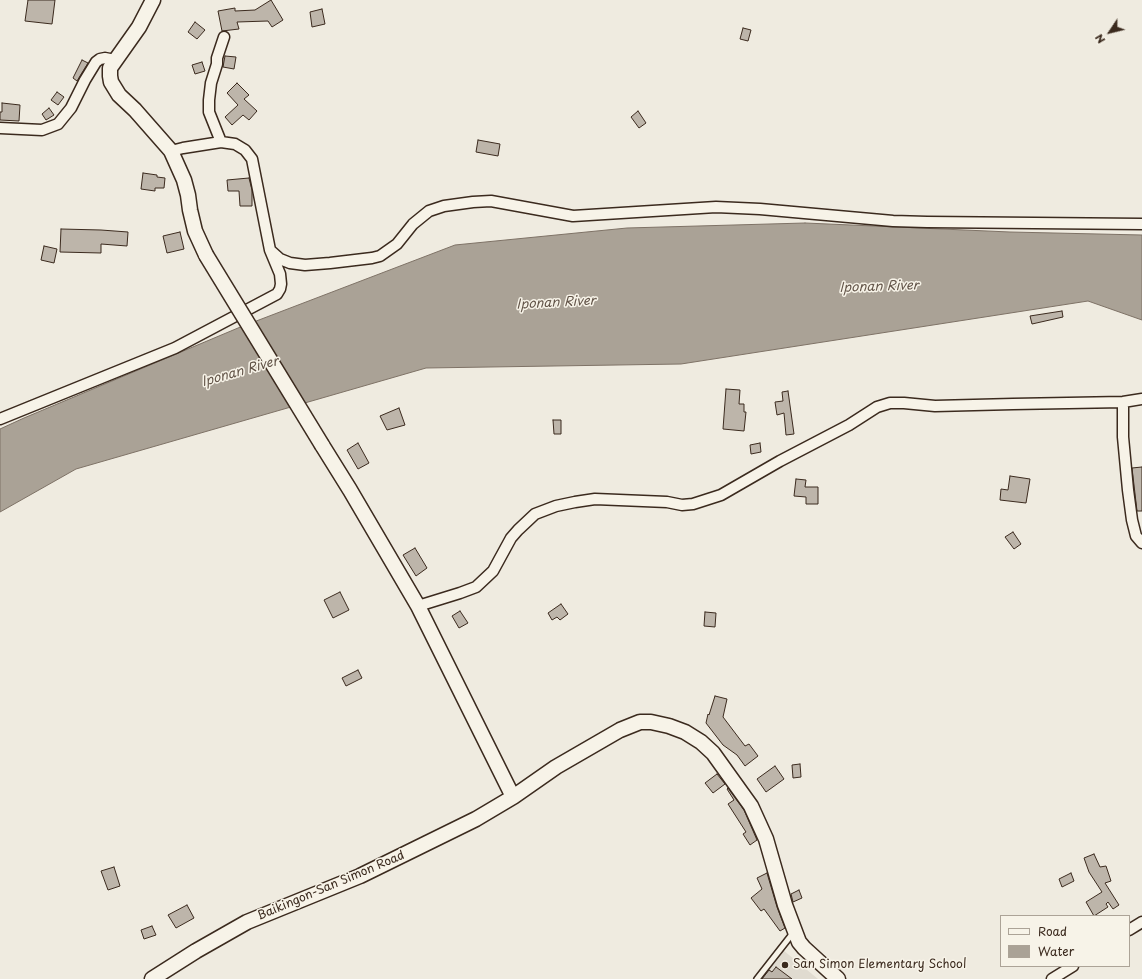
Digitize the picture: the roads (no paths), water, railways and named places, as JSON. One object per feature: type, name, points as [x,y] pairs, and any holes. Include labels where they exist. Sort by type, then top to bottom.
[{"type":"street","points":[[152,0],[139,27],[115,60],[109,71],[111,82],[119,95],[135,110],[171,151],[184,180],[195,230],[206,255],[350,490],[418,606],[513,797]]},
{"type":"street","points":[[221,142],[210,112],[209,100],[211,83],[224,37]]},
{"type":"street","points":[[0,128],[42,130],[58,124],[71,108],[96,62],[105,58],[115,60]]},
{"type":"street","points":[[0,419],[175,348],[277,294],[281,284],[280,274],[270,250],[252,159],[245,150],[235,144],[221,142],[171,151]]},
{"type":"street","points":[[270,250],[280,259],[290,263],[330,263],[372,258],[380,256],[397,244],[414,224],[430,211],[444,206],[491,201],[573,216],[716,208],[760,209],[893,221],[1142,224]]},
{"type":"street","points":[[418,606],[476,587],[493,571],[511,538],[535,514],[556,506],[595,499],[666,502],[682,505],[693,504],[721,495],[878,407],[890,403],[935,406],[1123,402],[1142,399]]},
{"type":"street","points":[[1123,402],[1123,437],[1132,520],[1136,536],[1142,543]]},
{"type":"street","name":"Baikingon-San Simon Road","points":[[152,979],[246,922],[360,876],[476,819],[513,797],[556,767],[620,730],[640,722],[651,722],[686,732],[701,742],[713,753],[751,806],[766,839],[798,942],[838,979]]},
{"type":"street","points":[[1130,929],[1142,922]]},
{"type":"street","points":[[1052,979],[1071,967]]},
{"type":"lane","points":[[757,979],[794,932]]},
{"type":"water","name":"Iponan River","points":[[805,223],[1010,232],[1142,235],[1142,320],[1088,301],[681,364],[426,368],[76,469],[0,512],[0,429],[238,328],[455,245],[627,228]]},
{"type":"place","name":"San Simon Elementary School","points":[[785,965]]}]
